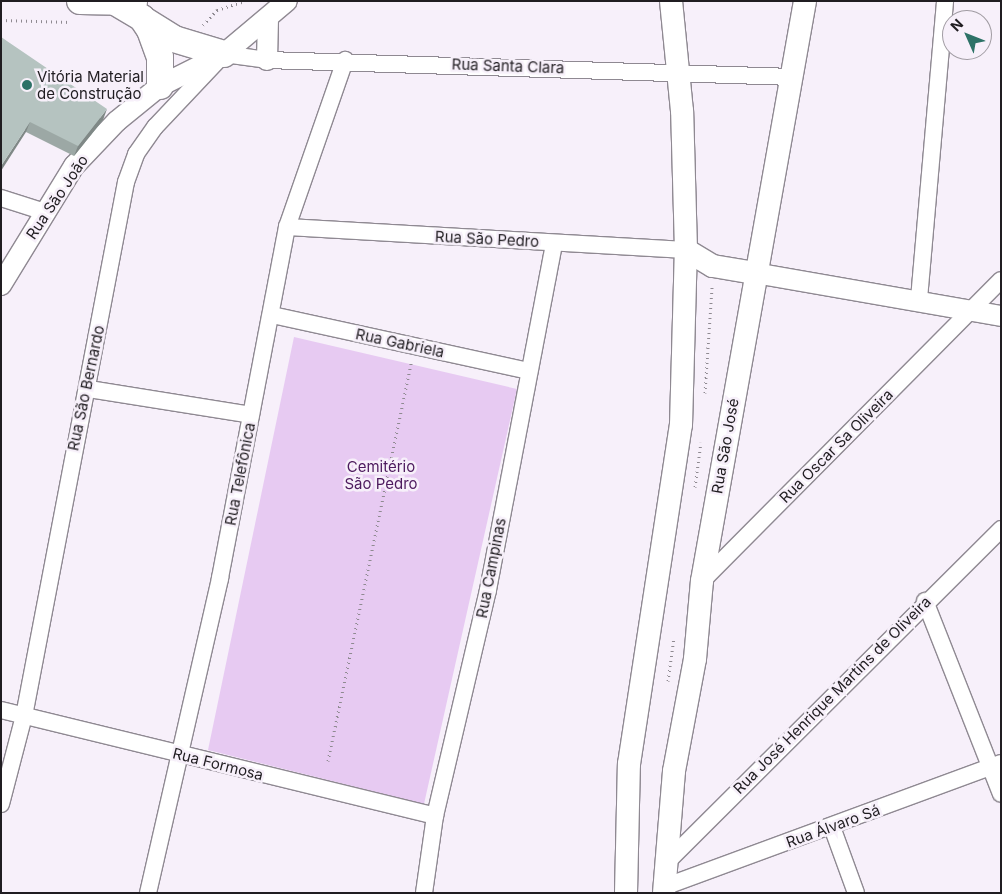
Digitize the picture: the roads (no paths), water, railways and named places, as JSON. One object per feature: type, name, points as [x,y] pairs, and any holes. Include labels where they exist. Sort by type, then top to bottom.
[{"type":"main road","points":[[626,893],[629,764],[681,425],[686,250],[680,71],[671,1]]},
{"type":"main road","name":"Rua São José","points":[[664,890],[674,771],[695,659],[702,581],[755,273],[805,1]]},
{"type":"main road","points":[[79,12],[134,7],[174,39],[224,54]]},
{"type":"main road","points":[[134,7],[158,51],[160,86]]},
{"type":"main road","points":[[686,250],[713,266],[755,273]]},
{"type":"street","name":"Rua São Bernardo","points":[[1,804],[24,716],[74,436],[89,389],[118,221],[136,154],[156,126],[224,54],[287,1]]},
{"type":"street","points":[[919,299],[945,1]]},
{"type":"street","points":[[267,60],[268,18]]},
{"type":"street","name":"Rua Santa Clara","points":[[224,54],[267,60],[345,60],[680,71],[792,77]]},
{"type":"street","name":"Rua São João","points":[[1,285],[45,212],[80,160],[117,121],[160,86],[224,54]]},
{"type":"street","name":"Rua Telefônica","points":[[148,893],[272,315],[287,227],[345,60]]},
{"type":"street","points":[[1,198],[45,212]]},
{"type":"street","name":"Rua São Pedro","points":[[287,227],[686,250]]},
{"type":"street","name":"Rua Campinas","points":[[424,893],[435,816],[488,590],[554,243]]},
{"type":"street","points":[[755,273],[919,299],[1001,316]]},
{"type":"street","name":"Rua Oscar Sa Oliveira","points":[[702,581],[969,310],[1001,280]]},
{"type":"street","name":"Rua Gabriela","points":[[272,315],[529,371]]},
{"type":"street","points":[[89,389],[251,414]]},
{"type":"street","name":"Rua José Henrique Martins de Oliveira","points":[[666,863],[925,601],[1001,529]]},
{"type":"street","points":[[925,601],[996,764],[1001,794]]},
{"type":"street","name":"Rua Formosa","points":[[1,710],[435,816]]},
{"type":"street","name":"Rua Álvaro Sá","points":[[664,890],[996,764]]},
{"type":"street","points":[[832,827],[856,893]]},
{"type":"place","name":"Vitória Material de Construção","points":[[27,85]]},
{"type":"park label","name":"Cemitério São Pedro","points":[[381,474]]}]
